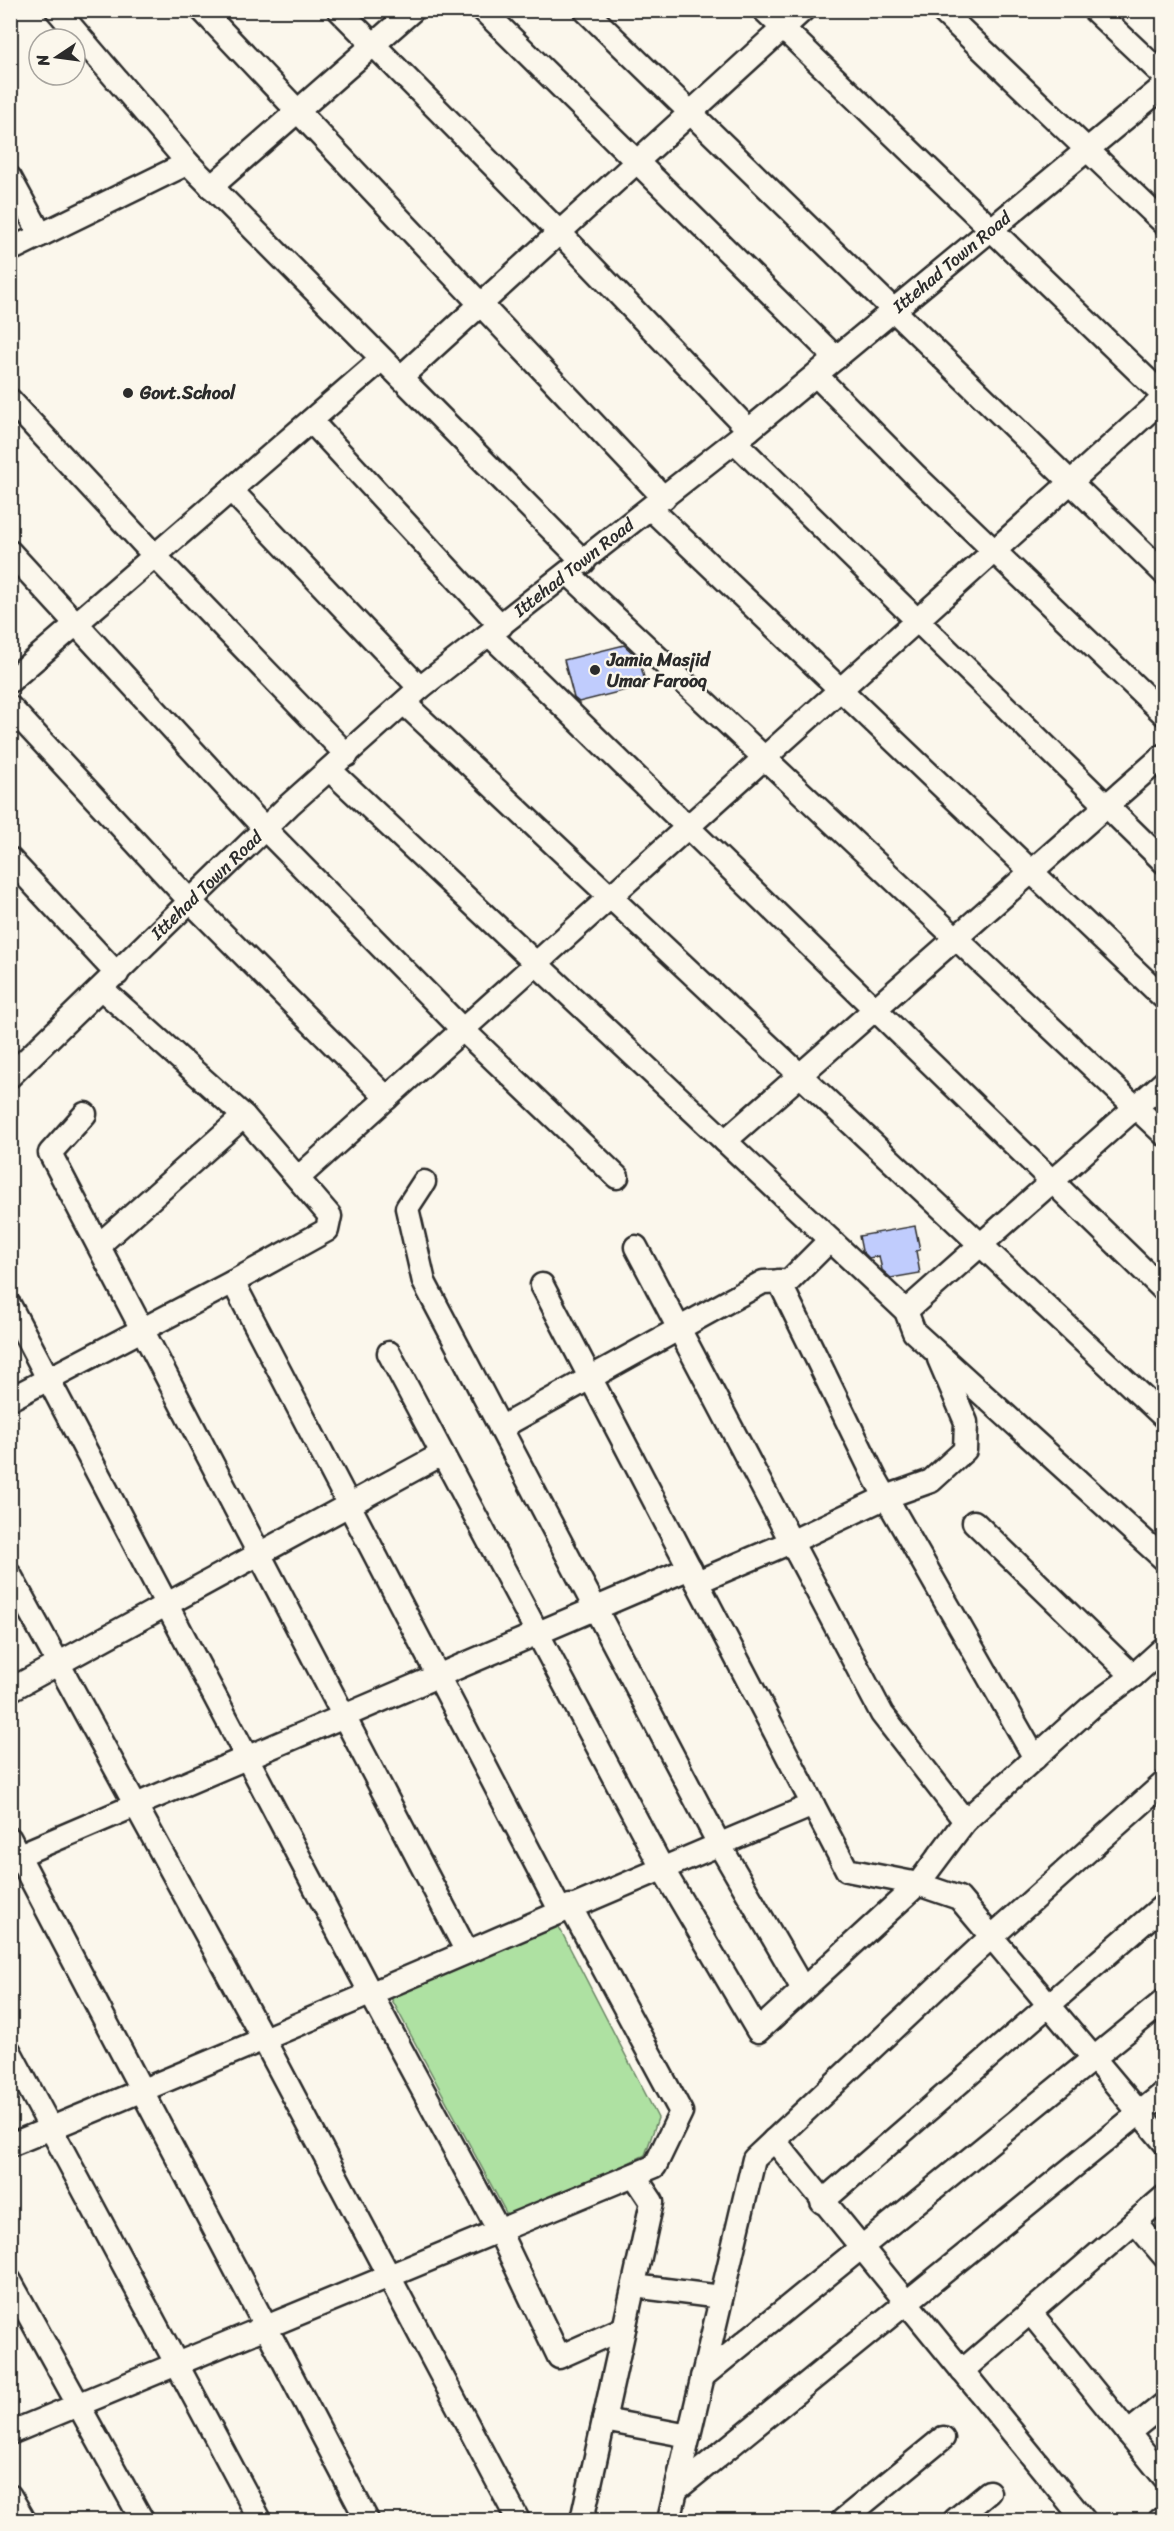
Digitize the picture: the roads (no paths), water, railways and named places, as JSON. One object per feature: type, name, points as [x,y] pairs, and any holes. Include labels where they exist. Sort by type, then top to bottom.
[{"type":"street","points":[[57,10],[188,163],[401,377],[577,568],[764,758],[1164,1134]]},
{"type":"street","points":[[202,10],[481,304],[658,504],[840,689],[1164,998]]},
{"type":"street","points":[[339,10],[559,232],[742,436],[917,620],[1164,862]]},
{"type":"street","points":[[211,186],[413,10]]},
{"type":"street","points":[[483,10],[836,358]]},
{"type":"street","points":[[585,10],[1164,573]]},
{"type":"street","points":[[298,1178],[1164,397],[992,228],[764,10]]},
{"type":"street","points":[[401,377],[803,10]]},
{"type":"street","points":[[941,10],[1164,223]]},
{"type":"street","points":[[1094,10],[1164,76]]},
{"type":"street","name":"Ittehad Town Road","points":[[13,1069],[110,982],[266,828],[412,695],[577,568],[742,436],[1164,86]]},
{"type":"street","points":[[10,249],[188,163]]},
{"type":"street","points":[[10,178],[41,235]]},
{"type":"street","points":[[10,681],[382,359]]},
{"type":"street","points":[[816,375],[1164,714]]},
{"type":"street","points":[[10,400],[155,556],[347,755]]},
{"type":"street","points":[[311,421],[496,631],[687,827],[1164,1290]]},
{"type":"street","points":[[231,490],[412,695],[610,897],[1164,1417]]},
{"type":"street","points":[[10,552],[266,828],[463,1030],[617,1177]]},
{"type":"street","points":[[10,707],[191,902],[387,1098]]},
{"type":"street","points":[[725,1141],[1164,755]]},
{"type":"street","points":[[330,770],[906,1311],[914,1332],[1164,1559]]},
{"type":"street","points":[[10,859],[110,982],[244,1116],[330,1216],[327,1230],[10,1400]]},
{"type":"street","points":[[906,1311],[1164,1083]]},
{"type":"street","points":[[85,1114],[50,1153],[144,1329],[259,1555],[467,1952]]},
{"type":"street","points":[[99,1245],[244,1116]]},
{"type":"street","points":[[424,1182],[407,1208],[424,1282],[719,1844],[803,1989]]},
{"type":"street","points":[[500,1428],[763,1282],[789,1281],[830,1240]]},
{"type":"street","points":[[636,1247],[677,1329],[882,1714],[965,1821]]},
{"type":"street","points":[[779,1281],[886,1497],[1035,1758]]},
{"type":"street","points":[[10,2433],[655,2166],[681,2112],[565,1908],[439,1676],[233,1282]]},
{"type":"street","points":[[542,1285],[848,1870],[918,1884],[959,1898],[1164,2142]]},
{"type":"street","points":[[10,1306],[371,1994],[499,2231],[559,2356],[624,2328]]},
{"type":"street","points":[[367,2520],[13,1851],[136,1806],[596,1609],[791,1542],[886,1497],[932,1481],[965,1450],[966,1422],[935,1351]]},
{"type":"street","points":[[389,1353],[662,1868],[758,2031],[918,1884],[965,1821],[1091,1707],[1133,1676],[1164,1648]]},
{"type":"street","points":[[10,1690],[442,1454]]},
{"type":"street","points":[[974,1522],[1133,1676]]},
{"type":"street","points":[[10,1575],[264,2040],[518,2520]]},
{"type":"street","points":[[669,2520],[754,2159],[992,1937],[1164,1783]]},
{"type":"street","points":[[10,2145],[264,2040],[565,1908],[813,1804]]},
{"type":"street","points":[[822,2202],[1164,1905]]},
{"type":"street","points":[[702,2377],[1164,2001]]},
{"type":"street","points":[[10,2052],[179,2364],[260,2520]]},
{"type":"street","points":[[676,2490],[1164,2092]]},
{"type":"street","points":[[774,2140],[822,2202],[1084,2520]]},
{"type":"street","points":[[582,2520],[652,2202],[634,2175]]},
{"type":"street","points":[[962,2372],[1164,2197]]},
{"type":"street","points":[[1135,2222],[1164,2256]]},
{"type":"street","points":[[10,2281],[142,2520]]},
{"type":"street","points":[[634,2286],[721,2297]]},
{"type":"street","points":[[1030,2312],[1164,2477]]},
{"type":"street","points":[[1128,2433],[1164,2404]]},
{"type":"street","points":[[604,2420],[689,2436]]},
{"type":"street","points":[[843,2520],[943,2438]]},
{"type":"street","points":[[955,2520],[989,2492]]},
{"type":"street","points":[[10,2496],[24,2520]]},
{"type":"place","name":"Govt.School","points":[[128,393]]},
{"type":"place","name":"Jamia Masjid Umar Farooq","points":[[595,670]]}]
